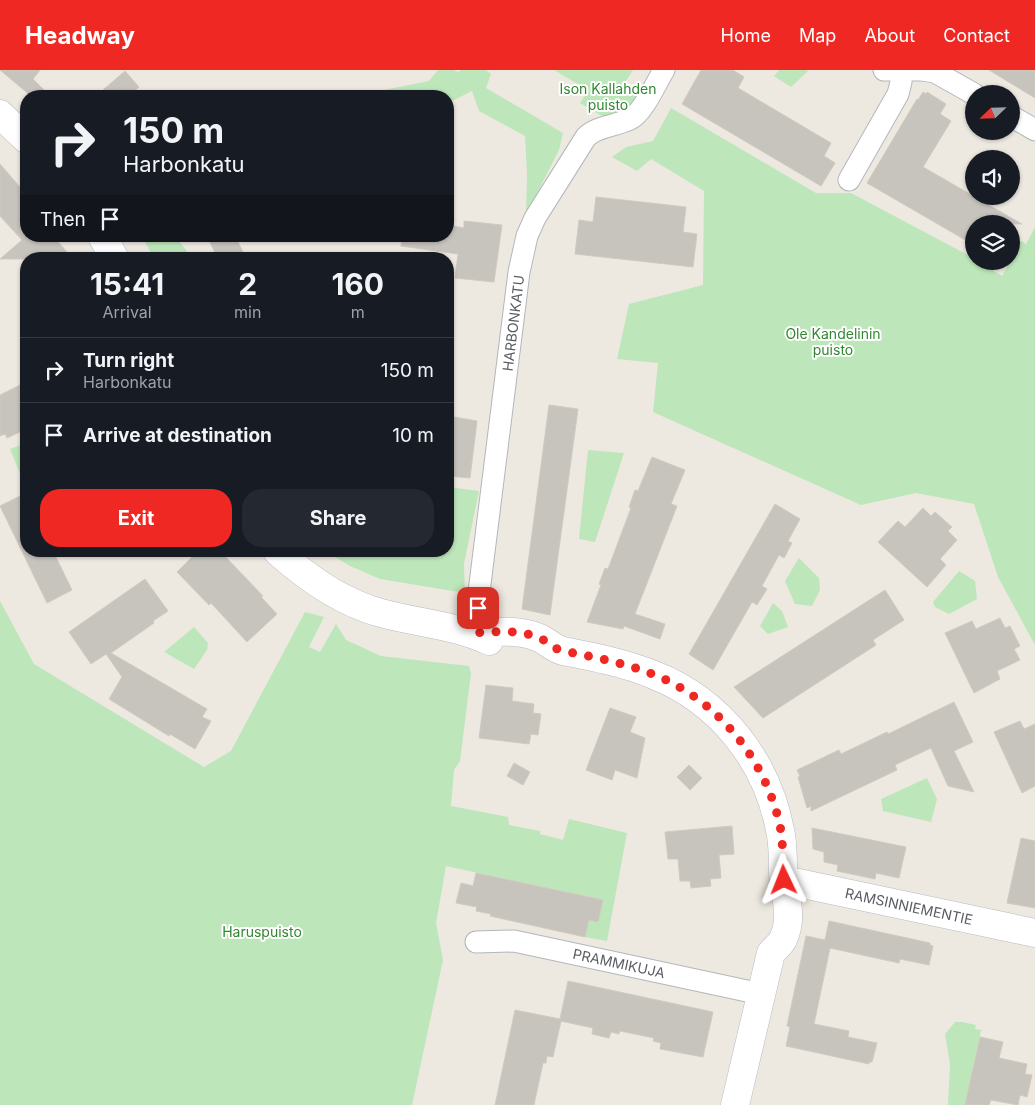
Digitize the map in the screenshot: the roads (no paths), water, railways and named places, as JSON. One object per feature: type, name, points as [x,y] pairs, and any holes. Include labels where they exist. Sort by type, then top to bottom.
[{"type":"street","name":"HARBONKATU","points":[[473,633],[478,608],[519,272],[527,236],[535,218],[586,137],[593,132],[624,122],[636,115],[664,70]]},
{"type":"street","points":[[884,70],[936,72],[965,89]]},
{"type":"street","points":[[849,180],[898,94],[901,82],[900,70]]},
{"type":"street","points":[[0,114],[20,133]]},
{"type":"street","points":[[1020,121],[1035,130]]},
{"type":"street","points":[[284,557],[321,586],[380,613],[473,633],[510,650],[522,653],[533,655],[554,649],[614,662],[655,675],[698,698],[721,718],[737,736],[751,756],[765,782],[774,806],[781,831],[784,880],[770,913],[765,937],[771,952],[735,1105]]},
{"type":"street","name":"RAMSINNIEMENTIE","points":[[784,880],[1035,933]]},
{"type":"street","name":"PRAMMIKUJA","points":[[476,942],[514,941],[761,994]]},
{"type":"park label","name":"Ison Kallahden puisto","points":[[608,96]]},
{"type":"park label","name":"Ole Kandelinin puisto","points":[[833,342]]},
{"type":"park label","name":"Haruspuisto","points":[[262,931]]}]
